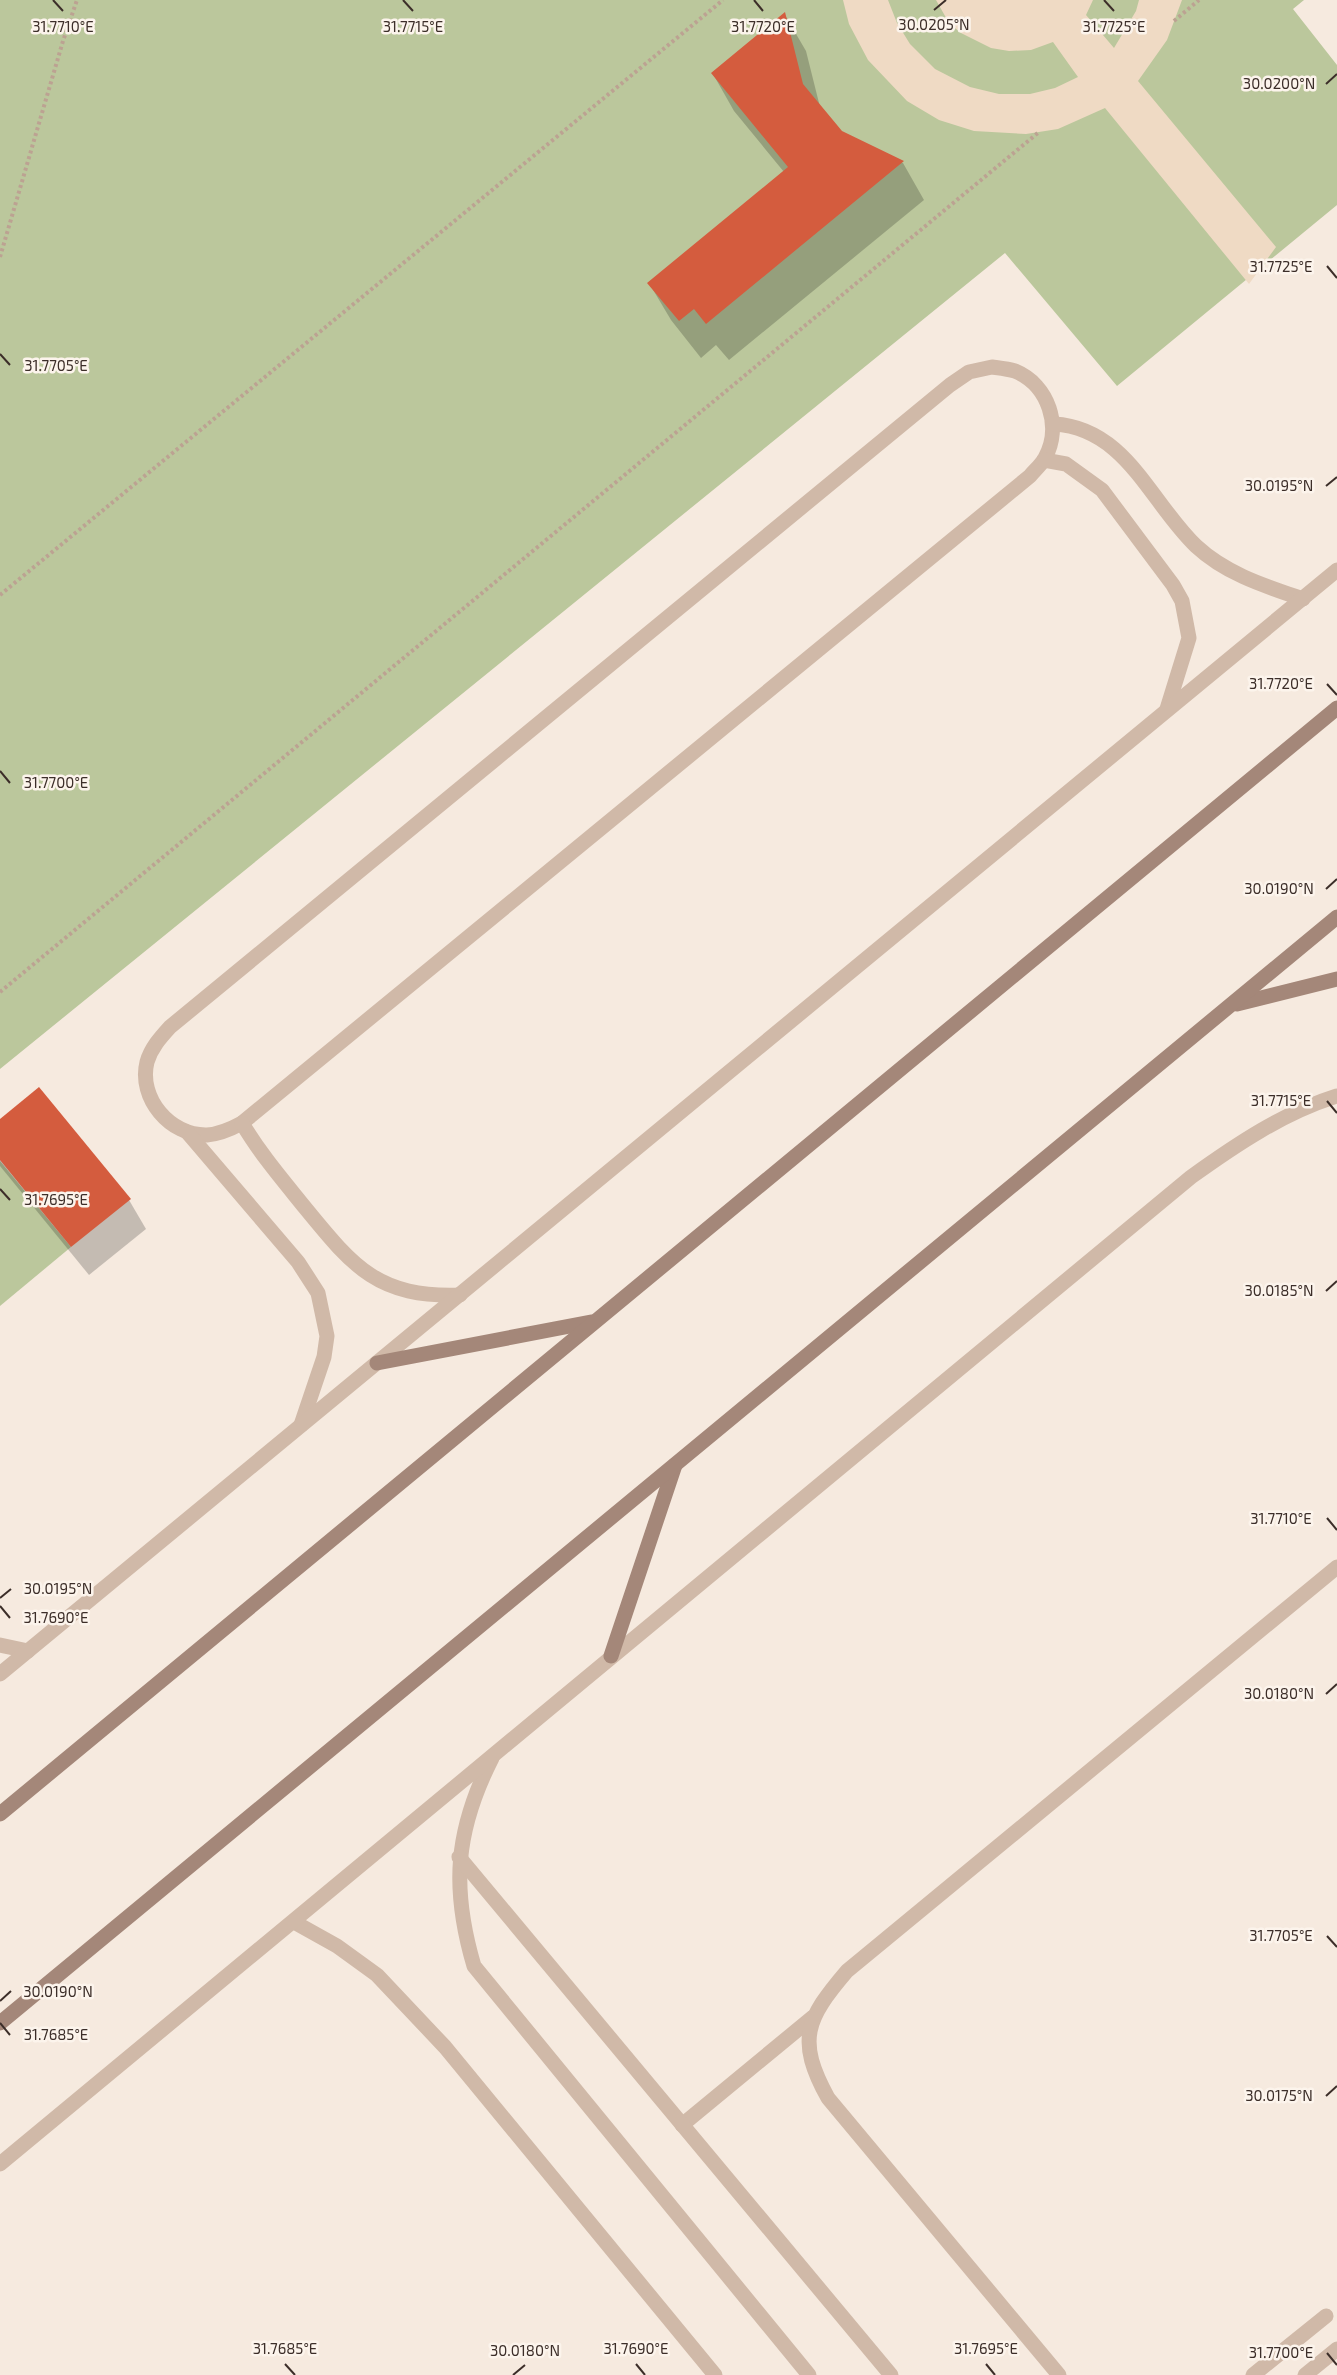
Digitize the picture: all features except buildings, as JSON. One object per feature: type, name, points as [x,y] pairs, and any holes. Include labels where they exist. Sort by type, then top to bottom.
[{"type":"main road","points":[[0,1814],[1337,708]]},
{"type":"main road","points":[[0,2023],[1337,917]]},
{"type":"main road","points":[[1232,1005],[1337,979]]},
{"type":"main road","points":[[377,1363],[594,1321]]},
{"type":"main road","points":[[611,1656],[675,1464]]},
{"type":"street","points":[[187,1132],[215,1133],[242,1123],[1030,476],[1044,460],[1052,442],[1054,424],[1048,402],[1034,383],[1015,371],[992,367],[969,372],[950,386],[170,1028],[155,1043],[147,1063],[147,1085],[154,1105],[168,1122],[187,1132],[298,1262],[318,1293],[327,1336],[324,1357],[302,1425]]},
{"type":"street","points":[[1054,424],[1084,429],[1115,447],[1183,531],[1213,560],[1255,582],[1303,599]]},
{"type":"street","points":[[1044,460],[1066,464],[1102,490],[1167,576],[1182,601],[1189,638],[1167,709]]},
{"type":"street","points":[[0,1674],[1337,570]]},
{"type":"street","points":[[0,2164],[1191,1177],[1249,1136],[1312,1104],[1337,1096]]},
{"type":"street","points":[[242,1123],[264,1157],[339,1250],[358,1268],[381,1282],[407,1292],[433,1296],[460,1295]]},
{"type":"street","points":[[1059,2375],[828,2098],[813,2072],[808,2055],[813,2017],[824,1997],[848,1971],[1337,1567]]},
{"type":"street","points":[[0,1645],[28,1651]]},
{"type":"street","points":[[496,1751],[478,1786],[469,1812],[459,1857],[458,1894],[464,1931],[474,1966],[809,2375]]},
{"type":"street","points":[[459,1857],[891,2375]]},
{"type":"street","points":[[294,1922],[337,1946],[377,1975],[445,2047],[715,2375]]},
{"type":"street","points":[[682,2125],[813,2017]]},
{"type":"street","points":[[1252,2375],[1326,2316]]},
{"type":"street","points":[[1305,2375],[1337,2349]]},
{"type":"path","points":[[0,258],[77,0]]},
{"type":"path","points":[[0,595],[723,0]]},
{"type":"path","points":[[1174,21],[1199,0]]},
{"type":"path","points":[[0,992],[1039,132]]},
{"type":"green space","points":[[0,0],[1304,0],[1293,9],[1337,65],[1337,205],[1117,386],[1005,253],[0,1069]]},
{"type":"green space","points":[[0,1161],[71,1247],[0,1306]]},
{"type":"shaded area","points":[[843,0],[888,0],[897,23],[910,44],[935,69],[970,87],[999,94],[1030,94],[1055,88],[1078,77],[1053,42],[1031,50],[1009,51],[991,48],[961,33],[949,23],[936,0],[1093,0],[1086,15],[1114,48],[1136,11],[1139,0],[1182,0],[1167,40],[1138,81],[1276,247],[1249,284],[1105,108],[1058,129],[1026,134],[974,131],[939,120],[907,101],[868,60],[849,24]]}]
